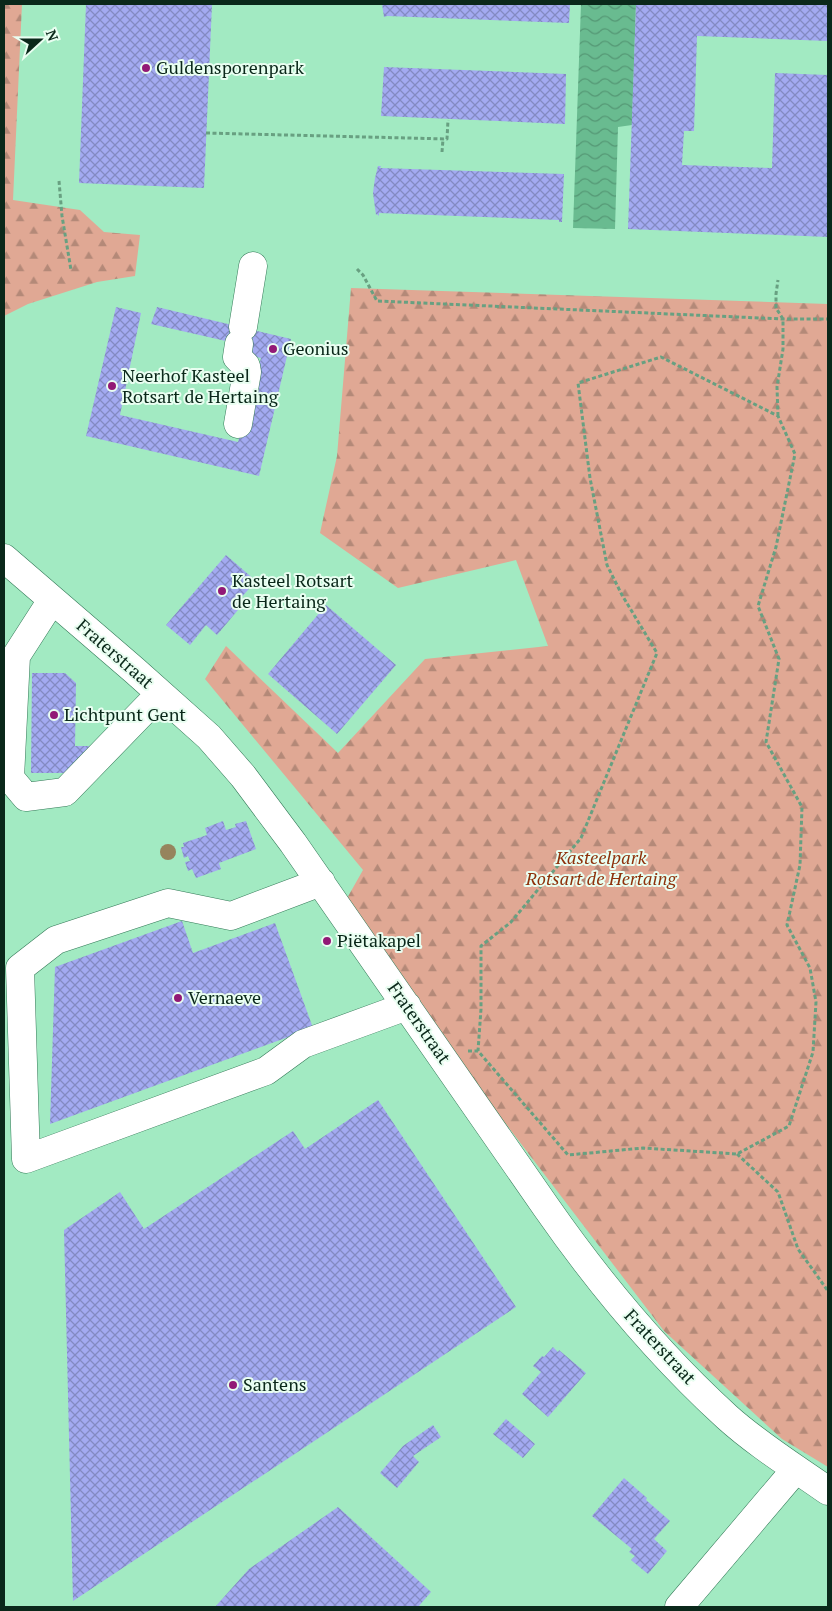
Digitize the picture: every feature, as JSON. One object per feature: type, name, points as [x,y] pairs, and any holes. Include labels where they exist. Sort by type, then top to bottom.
[{"type":"street","points":[[238,424],[247,372],[246,366],[237,357],[253,266]]},
{"type":"street","name":"Fraterstraat","points":[[4,558],[209,737],[274,815],[587,1265],[657,1347],[727,1417],[766,1449],[828,1490]]},
{"type":"street","points":[[52,600],[16,656],[10,778],[26,797],[65,792],[160,694]]},
{"type":"street","points":[[321,882],[231,916],[168,903],[56,940],[20,968],[26,1159],[266,1071],[303,1044],[407,1006]]},
{"type":"street","points":[[679,1607],[796,1468]]},
{"type":"path","points":[[442,152],[444,139],[447,139],[448,120]]},
{"type":"path","points":[[206,133],[444,139]]},
{"type":"path","points":[[59,181],[62,216],[71,270]]},
{"type":"path","points":[[357,269],[363,275],[377,301],[783,319],[828,319]]},
{"type":"path","points":[[778,280],[776,308],[783,319],[783,349],[777,386],[778,416],[795,454],[776,547],[758,606],[779,659],[766,742],[802,807],[800,865],[787,924],[810,968],[816,1002],[813,1052],[789,1126],[738,1154],[643,1148],[568,1155],[478,1051],[481,1009],[481,946],[511,922],[581,838],[657,653],[622,595],[607,564],[590,478],[578,383],[661,356],[778,416]]},
{"type":"path","points":[[441,1055],[447,1052],[478,1051]]},
{"type":"path","points":[[738,1154],[778,1192],[798,1250],[828,1292]]},
{"type":"green space","points":[[4,4],[22,4],[13,200],[80,210],[104,232],[140,235],[135,276],[97,282],[28,304],[4,316]]},
{"type":"green space","name":"Kasteelpark Rotsart de Hertaing","points":[[351,288],[828,304],[828,1467],[782,1439],[664,1331],[493,1107],[346,900],[363,870],[205,679],[226,646],[338,753],[425,659],[548,646],[516,560],[398,588],[320,533],[337,456]]},
{"type":"water","points":[[581,4],[636,4],[632,125],[618,127],[615,229],[573,228]]},
{"type":"building","name":"Guldensporenpark","points":[[86,4],[212,4],[204,188],[79,183]]},
{"type":"building","points":[[382,4],[570,4],[569,23],[384,17]]},
{"type":"building","points":[[636,4],[828,4],[828,41],[697,36],[694,131],[684,131],[682,165],[772,168],[775,73],[828,75],[828,237],[628,229]]},
{"type":"building","points":[[384,67],[566,74],[565,124],[381,116]]},
{"type":"building","points":[[378,166],[381,166],[380,168],[564,174],[562,222],[559,222],[559,220],[379,213],[379,216],[376,215],[373,193]]},
{"type":"building","name":"Neerhof Kasteel Rotsart de Hertaing","points":[[116,307],[141,313],[120,415],[238,442],[261,358],[239,353],[239,344],[151,324],[157,307],[291,339],[259,476],[86,436]]},
{"type":"building","name":"Kasteel Rotsart de Hertaing","points":[[226,555],[256,581],[239,600],[243,604],[217,635],[206,625],[190,645],[166,625]]},
{"type":"building","points":[[326,605],[396,665],[337,734],[268,674]]},
{"type":"building","name":"Lichtpunt Gent","points":[[32,673],[65,673],[76,683],[75,746],[92,746],[75,773],[31,773]]},
{"type":"building","points":[[223,821],[226,830],[236,827],[235,824],[246,821],[256,849],[219,863],[221,869],[196,878],[192,869],[188,871],[185,862],[190,861],[188,856],[184,858],[181,847],[184,847],[183,843],[207,835],[205,828]]},
{"type":"building","name":"Vernaeve","points":[[182,921],[193,953],[275,923],[313,1028],[50,1124],[55,967]]},
{"type":"building","name":"Piëtakapel","points":[[329,936],[333,943],[324,947],[321,940]]},
{"type":"building","name":"Santens","points":[[378,1100],[516,1307],[73,1601],[64,1230],[120,1192],[144,1229],[293,1131],[305,1149]]},
{"type":"building","points":[[553,1347],[586,1373],[548,1417],[522,1394],[541,1372],[533,1366]]},
{"type":"building","points":[[506,1419],[535,1444],[523,1458],[493,1434]]},
{"type":"building","points":[[433,1425],[441,1437],[413,1456],[419,1462],[397,1488],[380,1473],[403,1446]]},
{"type":"building","points":[[624,1478],[670,1521],[654,1539],[667,1551],[648,1574],[631,1560],[635,1556],[629,1552],[632,1549],[592,1516]]},
{"type":"building","points":[[338,1507],[431,1592],[418,1607],[215,1607],[249,1569]]},
{"type":"place","name":"Guldensporenpark","points":[[146,68]]},
{"type":"place","name":"Geonius","points":[[273,349]]},
{"type":"place","name":"Neerhof Kasteel Rotsart de Hertaing","points":[[112,386]]},
{"type":"place","name":"Kasteel Rotsart de Hertaing","points":[[222,591]]},
{"type":"place","name":"Lichtpunt Gent","points":[[54,715]]},
{"type":"place","name":"Piëtakapel","points":[[327,941]]},
{"type":"place","name":"Vernaeve","points":[[178,998]]},
{"type":"place","name":"Santens","points":[[233,1385]]}]
